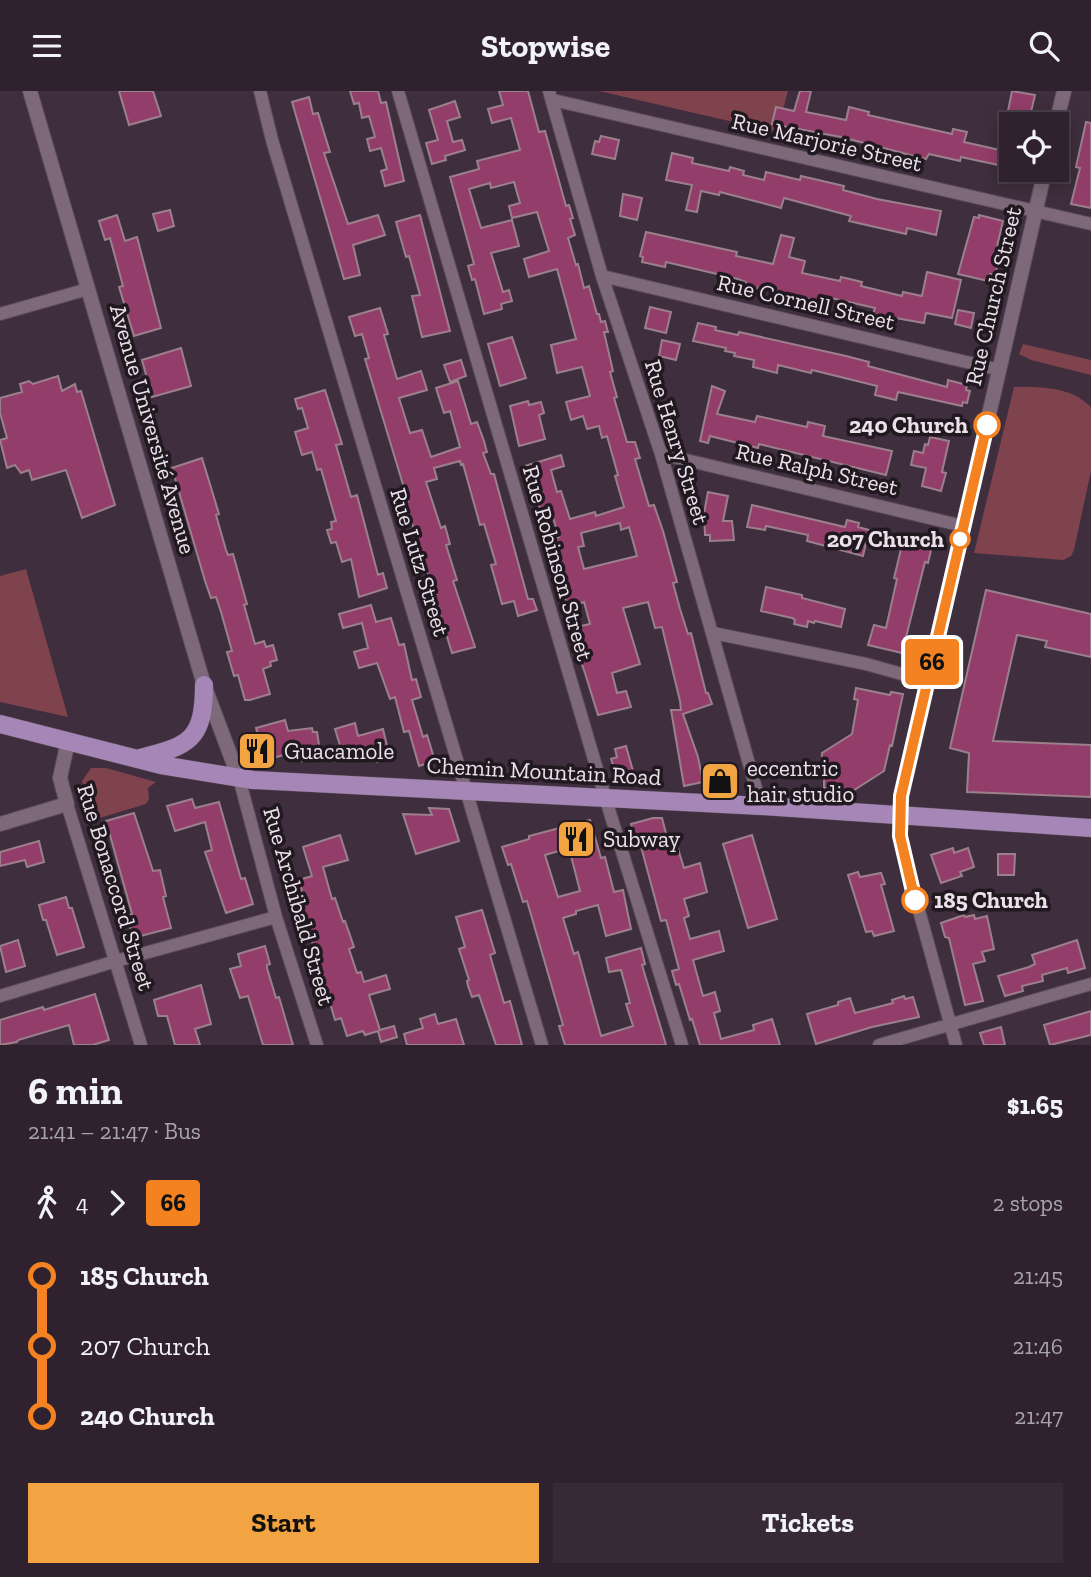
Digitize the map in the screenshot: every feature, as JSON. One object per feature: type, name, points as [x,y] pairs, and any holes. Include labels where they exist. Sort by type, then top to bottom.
[{"type":"main road","points":[[136,759],[176,749],[194,735],[199,728],[204,706],[204,685]]},
{"type":"main road","name":"Chemin Mountain Road","points":[[0,724],[136,759],[239,778],[606,800],[761,806],[1091,828]]},
{"type":"street","name":"Avenue Université Avenue","points":[[30,91],[204,685],[239,778]]},
{"type":"street","name":"Rue Lutz Street","points":[[260,91],[268,128],[542,1045]]},
{"type":"street","name":"Rue Robinson Street","points":[[398,91],[606,800],[682,1045]]},
{"type":"street","points":[[1059,112],[1064,91]]},
{"type":"street","name":"Rue Marjorie Street","points":[[551,95],[1091,225]]},
{"type":"street","name":"Rue Henry Street","points":[[551,95],[602,276],[661,454],[761,806]]},
{"type":"street","name":"Rue Church Street","points":[[956,1045],[904,856],[900,836],[902,794],[1042,182]]},
{"type":"street","name":"Rue Cornell Street","points":[[602,276],[1000,370]]},
{"type":"street","points":[[0,314],[88,289]]},
{"type":"street","name":"Rue Ralph Street","points":[[661,454],[963,526]]},
{"type":"street","points":[[713,633],[866,664],[927,681]]},
{"type":"street","name":"Rue Bonaccord Street","points":[[68,741],[60,778],[141,1045]]},
{"type":"street","name":"Rue Archibald Street","points":[[239,778],[276,917],[317,1045]]},
{"type":"street","points":[[0,824],[67,804]]},
{"type":"street","points":[[0,996],[276,917]]},
{"type":"street","points":[[879,1045],[1091,985]]},
{"type":"shaded area","points":[[599,91],[788,91],[777,132]]},
{"type":"shaded area","points":[[1023,344],[1091,360],[1091,375],[1031,360],[1019,354]]},
{"type":"shaded area","points":[[1014,387],[1065,391],[1091,407],[1091,471],[1074,550],[1071,556],[1063,560],[974,553]]},
{"type":"shaded area","points":[[26,569],[68,717],[0,702],[0,576]]},
{"type":"shaded area","points":[[91,768],[106,768],[156,782],[148,788],[149,799],[146,804],[93,820],[82,781]]},
{"type":"building","points":[[119,91],[153,91],[161,116],[129,125]]},
{"type":"building","points":[[350,91],[378,91],[381,103],[386,102],[404,181],[385,186],[381,171],[387,169],[381,148],[370,151],[367,139],[375,137],[369,116],[362,118],[359,103],[354,104]]},
{"type":"building","points":[[499,91],[528,91],[539,132],[545,131],[566,206],[569,205],[573,218],[570,219],[575,235],[568,238],[576,265],[578,264],[584,288],[589,286],[601,322],[605,321],[608,332],[604,332],[613,371],[610,372],[617,397],[614,398],[627,442],[635,442],[640,458],[635,459],[649,506],[654,505],[663,531],[677,582],[673,583],[680,609],[688,634],[691,633],[706,693],[712,704],[683,714],[698,757],[703,782],[684,786],[671,710],[681,710],[680,701],[662,627],[655,628],[648,602],[623,608],[640,664],[612,673],[617,693],[626,691],[631,707],[598,715],[580,659],[585,657],[576,627],[590,624],[584,602],[568,607],[546,541],[559,537],[552,514],[543,517],[525,466],[561,455],[564,466],[551,470],[557,492],[561,491],[570,519],[595,512],[596,516],[624,507],[607,436],[602,438],[599,426],[587,429],[583,416],[571,420],[566,402],[590,396],[582,367],[557,373],[551,345],[576,339],[557,269],[529,277],[524,259],[549,251],[537,212],[512,218],[509,206],[520,203],[514,182],[491,188],[490,183],[469,189],[481,228],[512,220],[519,246],[491,253],[503,292],[509,290],[512,301],[501,304],[502,309],[484,314],[475,279],[472,280],[468,266],[474,264],[450,177],[479,169],[477,161],[520,150],[511,118],[492,123],[488,109],[503,105]],"holes":[[[620,523],[621,530],[629,527],[637,556],[584,569],[578,547],[584,546],[581,533]]]},
{"type":"building","points":[[800,91],[811,91],[806,112],[846,120],[849,107],[869,112],[868,115],[952,134],[953,129],[967,132],[964,142],[999,150],[999,165],[929,154],[926,159],[841,137],[772,124],[776,107],[794,111]]},
{"type":"building","points":[[1012,91],[1035,95],[1031,112],[1008,111]]},
{"type":"building","points":[[309,97],[313,114],[318,113],[330,152],[324,153],[348,224],[378,215],[385,235],[353,245],[360,275],[344,279],[292,102]]},
{"type":"building","points":[[455,101],[460,117],[447,121],[453,142],[462,140],[465,150],[445,156],[446,160],[432,164],[426,143],[438,140],[429,110]]},
{"type":"building","points":[[1086,122],[1091,123],[1091,208],[1071,204],[1080,168],[1076,167]]},
{"type":"building","points":[[601,136],[619,140],[615,159],[592,154],[595,141],[599,142]]},
{"type":"building","points":[[672,153],[693,158],[692,163],[729,171],[730,167],[744,171],[743,175],[764,180],[766,172],[800,180],[801,176],[844,186],[843,190],[877,199],[941,211],[936,235],[907,228],[906,234],[849,221],[851,216],[784,198],[781,208],[720,192],[719,195],[701,191],[697,212],[686,210],[692,185],[666,180]]},
{"type":"building","points":[[623,194],[642,198],[637,220],[620,216]]},
{"type":"building","points":[[170,210],[174,226],[158,231],[153,214]]},
{"type":"building","points":[[117,215],[125,241],[137,237],[161,328],[134,336],[119,287],[123,286],[110,238],[105,240],[99,221]]},
{"type":"building","points":[[420,215],[450,331],[422,337],[412,296],[420,295],[396,222]]},
{"type":"building","points":[[979,215],[1003,221],[994,259],[999,260],[995,275],[990,274],[988,281],[958,274],[974,217],[979,218]]},
{"type":"building","points":[[646,232],[737,252],[736,256],[773,264],[781,235],[794,238],[789,257],[805,261],[802,273],[840,281],[841,277],[862,282],[861,286],[902,296],[903,292],[922,296],[927,272],[961,280],[952,318],[926,313],[924,323],[873,314],[875,308],[827,297],[826,303],[745,286],[746,282],[738,279],[666,262],[665,267],[642,262],[643,257],[640,256]]},
{"type":"building","points":[[650,307],[671,312],[666,333],[645,328]]},
{"type":"building","points":[[380,308],[388,334],[384,335],[397,379],[421,371],[427,390],[399,398],[410,433],[422,430],[431,457],[460,447],[450,411],[444,413],[436,388],[458,381],[471,424],[477,422],[484,441],[487,452],[483,453],[491,474],[494,474],[528,599],[533,599],[537,610],[518,616],[514,601],[502,604],[491,565],[496,564],[484,524],[480,525],[463,464],[461,465],[460,461],[434,468],[437,479],[426,482],[441,528],[445,526],[450,544],[446,545],[457,580],[453,581],[475,647],[452,653],[411,520],[408,521],[403,508],[408,501],[365,359],[369,358],[362,334],[355,336],[349,317]]},
{"type":"building","points":[[958,310],[974,313],[971,328],[955,324]]},
{"type":"building","points":[[698,323],[716,327],[715,330],[738,335],[739,332],[846,356],[869,362],[868,366],[947,387],[948,380],[967,385],[966,390],[970,391],[967,403],[963,402],[962,406],[898,392],[896,400],[875,395],[877,386],[812,370],[811,373],[778,365],[777,373],[753,367],[754,360],[734,356],[735,353],[725,351],[726,348],[693,341]]},
{"type":"building","points":[[512,337],[526,378],[500,386],[488,344]]},
{"type":"building","points":[[662,340],[680,344],[676,360],[659,356]]},
{"type":"building","points":[[181,348],[191,386],[152,397],[142,360]]},
{"type":"building","points":[[461,360],[466,376],[450,382],[444,365]]},
{"type":"building","points":[[58,376],[62,391],[75,384],[77,392],[81,391],[115,505],[82,518],[66,470],[32,480],[29,470],[21,473],[15,465],[7,468],[0,440],[7,438],[0,413],[0,398],[22,392],[20,384],[29,381],[33,384]]},
{"type":"building","points":[[712,386],[725,391],[717,414],[755,422],[757,416],[807,427],[808,422],[825,426],[823,436],[892,451],[886,475],[759,444],[758,448],[710,436],[708,443],[700,441]]},
{"type":"building","points":[[325,390],[342,444],[336,445],[351,497],[357,495],[378,575],[383,573],[387,588],[359,597],[351,559],[342,562],[336,542],[331,543],[327,530],[332,529],[331,522],[336,521],[321,469],[317,470],[312,452],[302,455],[295,432],[308,428],[302,408],[298,409],[295,399]]},
{"type":"building","points":[[528,401],[529,405],[541,402],[544,413],[539,415],[545,439],[519,446],[510,406]]},
{"type":"building","points":[[930,437],[949,441],[941,491],[922,486],[926,468],[911,465],[914,451],[923,453]]},
{"type":"building","points":[[202,458],[219,514],[216,515],[226,550],[228,555],[233,554],[255,644],[264,641],[266,647],[273,645],[277,660],[270,662],[271,666],[263,669],[270,694],[250,700],[245,700],[238,675],[234,676],[227,652],[232,651],[221,612],[216,597],[211,598],[205,581],[172,468]]},
{"type":"building","points":[[708,492],[728,496],[723,521],[732,521],[734,540],[710,541],[710,535],[705,535],[704,513]]},
{"type":"building","points":[[752,505],[845,527],[847,520],[859,523],[858,527],[869,530],[863,556],[807,541],[808,535],[766,526],[765,530],[747,527]]},
{"type":"building","points":[[898,538],[932,546],[928,563],[925,562],[902,653],[868,645],[874,625],[886,628],[901,549],[896,548]]},
{"type":"building","points":[[766,587],[845,609],[841,627],[808,621],[807,627],[794,624],[795,620],[792,618],[761,611]]},
{"type":"building","points":[[986,590],[1091,614],[1091,657],[1045,647],[1047,641],[1017,635],[993,741],[1091,745],[1091,797],[967,792],[969,753],[950,748]]},
{"type":"building","points":[[371,605],[376,622],[391,618],[399,645],[404,644],[412,680],[416,679],[421,697],[412,700],[423,737],[427,735],[435,761],[419,766],[409,731],[404,732],[395,697],[390,699],[377,663],[359,668],[354,652],[368,648],[362,623],[343,628],[339,614]]},
{"type":"building","points":[[856,688],[890,695],[891,692],[903,694],[892,746],[890,745],[884,771],[848,794],[826,793],[824,775],[821,775],[822,753],[852,734],[858,700],[854,699]]},
{"type":"building","points":[[285,720],[288,731],[312,728],[313,732],[317,732],[321,758],[302,761],[301,750],[266,760],[267,766],[253,764],[248,746],[260,743],[256,728]]},
{"type":"building","points":[[355,723],[358,736],[383,729],[390,758],[377,762],[374,750],[344,759],[335,729]]},
{"type":"building","points":[[626,746],[635,778],[619,782],[611,759],[617,757],[615,749]]},
{"type":"building","points":[[192,799],[195,808],[219,802],[241,879],[245,878],[253,904],[226,913],[205,852],[212,850],[205,822],[175,831],[167,806]]},
{"type":"building","points":[[429,808],[449,809],[459,841],[416,854],[403,814],[432,815]]},
{"type":"building","points":[[134,813],[153,871],[160,870],[171,928],[133,938],[127,916],[132,914],[106,821]]},
{"type":"building","points":[[662,818],[668,841],[675,839],[684,868],[700,863],[707,892],[684,899],[689,916],[684,918],[690,939],[719,931],[724,951],[693,960],[703,996],[715,992],[720,1011],[714,1013],[721,1039],[754,1030],[753,1025],[772,1019],[780,1045],[700,1045],[679,984],[676,985],[672,971],[679,969],[666,920],[661,921],[639,839],[635,840],[631,824]]},
{"type":"building","points":[[590,820],[601,858],[605,857],[614,892],[623,890],[631,929],[606,936],[598,905],[563,918],[574,954],[578,952],[601,1036],[633,1026],[626,1004],[630,1003],[621,970],[609,972],[606,958],[641,948],[645,964],[642,965],[666,1045],[565,1045],[559,1026],[563,1025],[527,901],[523,902],[511,864],[508,865],[502,847],[529,839],[529,836]],"holes":[[[569,848],[580,891],[558,897],[545,855]]]},
{"type":"building","points":[[340,835],[348,860],[323,867],[332,899],[335,898],[354,947],[349,949],[357,973],[361,972],[364,982],[386,975],[390,989],[369,995],[380,1030],[394,1026],[397,1037],[381,1042],[378,1031],[365,1035],[363,1031],[347,1036],[341,1018],[335,1020],[301,904],[305,903],[299,880],[312,876],[303,847]]},
{"type":"building","points":[[752,835],[777,919],[748,928],[723,844]]},
{"type":"building","points":[[39,841],[44,862],[27,867],[25,860],[0,866],[0,852]]},
{"type":"building","points":[[953,848],[954,853],[968,848],[974,867],[960,872],[962,876],[941,883],[931,855]]},
{"type":"building","points":[[998,854],[1015,854],[1014,875],[998,875]]},
{"type":"building","points":[[858,872],[860,877],[881,873],[885,884],[881,885],[894,931],[874,936],[872,931],[866,932],[848,875]]},
{"type":"building","points":[[66,897],[84,947],[57,955],[39,905]]},
{"type":"building","points":[[482,910],[495,953],[490,955],[504,1003],[510,1001],[522,1045],[496,1045],[479,995],[472,997],[468,986],[469,980],[459,949],[465,947],[456,917]]},
{"type":"building","points":[[964,915],[974,915],[975,919],[987,916],[994,949],[982,952],[985,961],[973,964],[983,1001],[965,1005],[949,938],[945,937],[941,923]]},
{"type":"building","points":[[18,940],[25,966],[6,972],[0,946]]},
{"type":"building","points":[[1077,940],[1085,968],[1068,973],[1067,968],[1042,975],[1043,981],[1022,986],[1023,991],[1005,996],[998,976],[1035,964],[1032,955]]},
{"type":"building","points":[[265,946],[270,964],[267,968],[293,1045],[263,1045],[248,996],[240,998],[230,969],[241,966],[238,954]]},
{"type":"building","points":[[201,985],[211,1024],[195,1029],[200,1045],[175,1045],[167,1016],[158,1016],[154,1000]]},
{"type":"building","points":[[95,994],[109,1040],[93,1045],[74,1045],[69,1025],[0,1045],[0,1020]]},
{"type":"building","points":[[904,996],[905,999],[913,997],[919,1017],[872,1027],[816,1044],[807,1014],[838,1005],[838,1002],[850,998],[855,1013],[893,1003],[892,1000]]},
{"type":"building","points":[[1091,1011],[1091,1035],[1050,1045],[1044,1025]]},
{"type":"building","points":[[435,1014],[438,1024],[456,1019],[464,1045],[407,1045],[404,1034],[423,1028],[420,1019]]},
{"type":"building","points":[[1001,1027],[1005,1045],[984,1045],[980,1033]]},
{"type":"bus line","name":"66","points":[[915,900],[900,836],[901,796],[987,425]]},
{"type":"place","name":"240 Church","points":[[987,425]]},
{"type":"place","name":"207 Church","points":[[960,539]]},
{"type":"place","name":"Guacamole","points":[[257,751]]},
{"type":"place","name":"eccentric hair studio","points":[[720,781]]},
{"type":"place","name":"Subway","points":[[576,839]]},
{"type":"place","name":"185 Church","points":[[915,900]]}]
